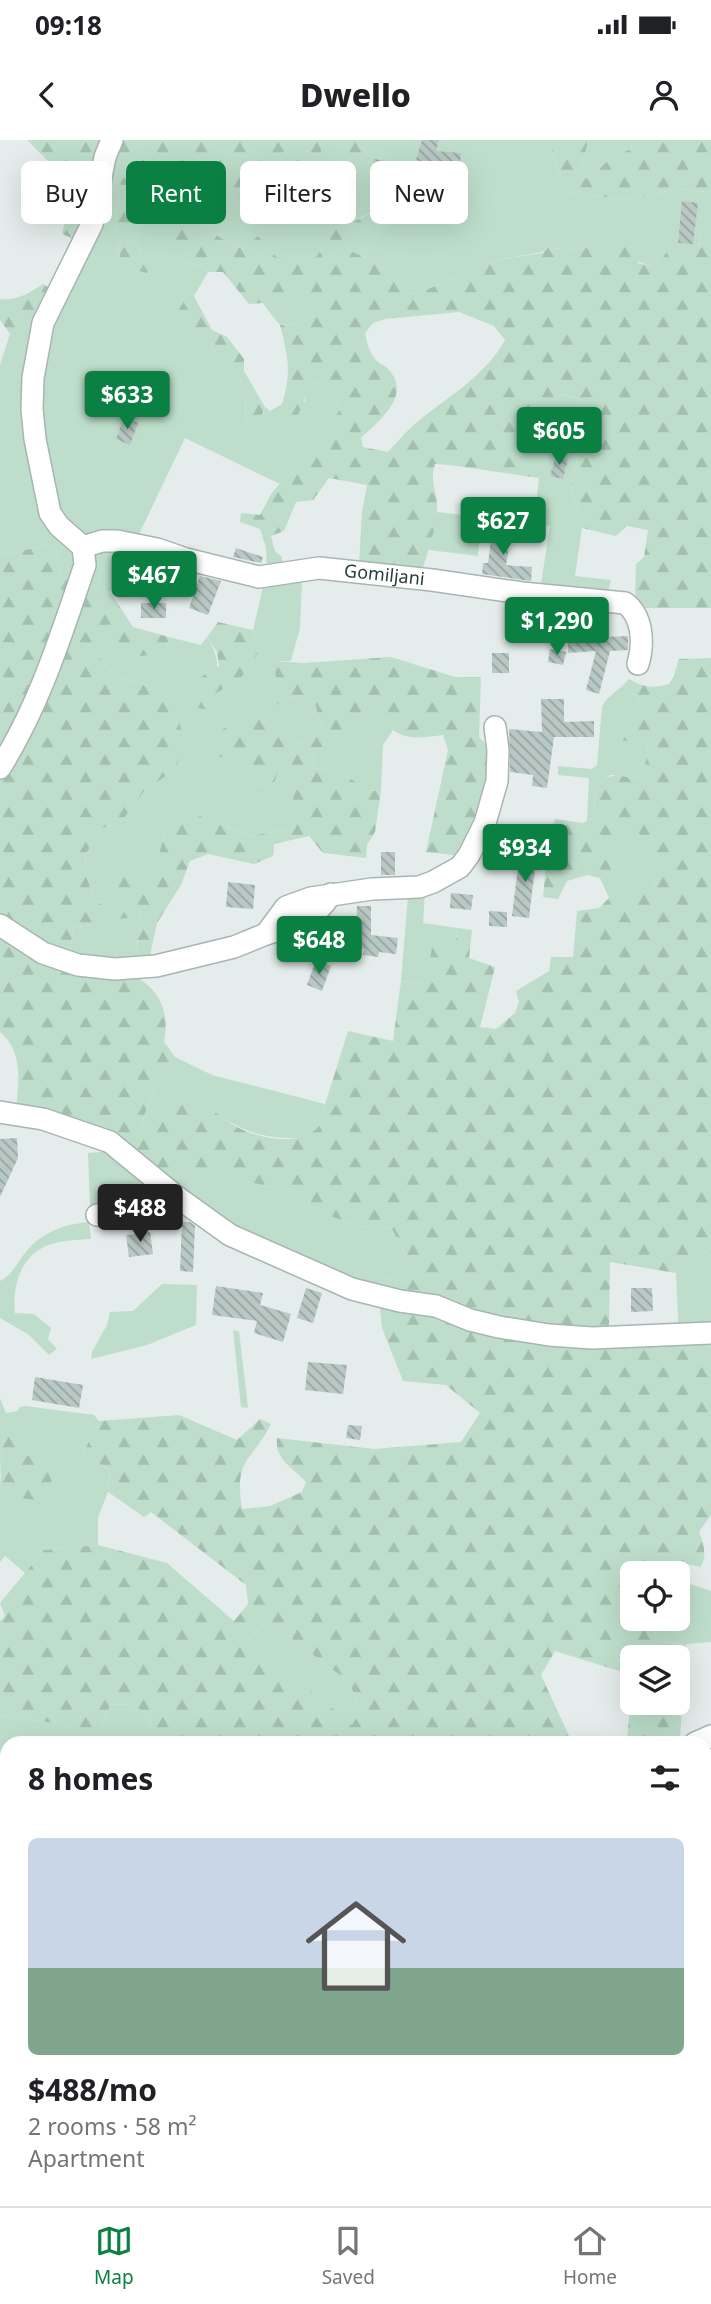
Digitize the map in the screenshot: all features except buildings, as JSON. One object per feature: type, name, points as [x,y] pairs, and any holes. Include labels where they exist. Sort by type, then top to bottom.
[{"type":"street","points":[[0,768],[21,734],[44,683],[85,565],[83,547],[59,526],[50,513],[35,439],[33,378],[43,323],[93,224],[105,157],[112,140]]},
{"type":"street","name":"Gomiljani","points":[[83,547],[102,541],[117,541],[259,577],[319,568],[625,603],[634,609],[637,616],[641,652],[638,664]]},
{"type":"street","points":[[0,925],[43,953],[78,965],[115,969],[156,966],[234,947],[266,934],[286,907],[331,894],[372,888],[419,887],[449,875],[460,867],[469,855],[485,823],[497,781],[498,750],[495,727]]},
{"type":"street","points":[[0,1112],[43,1119],[110,1142],[230,1235],[352,1289],[400,1301],[436,1306],[489,1325],[549,1335],[592,1338],[628,1334],[711,1333]]},
{"type":"street","points":[[97,1215],[157,1209],[177,1196]]},
{"type":"green space","points":[[27,140],[321,140],[321,161],[240,161],[240,202],[226,200],[226,161],[126,161],[126,185],[112,183],[112,161],[48,161]]},
{"type":"green space","points":[[321,140],[340,140],[340,161],[321,161]]},
{"type":"green space","points":[[340,140],[368,140],[359,166],[356,166],[356,161],[340,161]]},
{"type":"green space","points":[[368,140],[550,140],[566,192],[625,200],[677,189],[706,192],[711,198],[711,220],[702,228],[699,248],[662,259],[650,266],[595,245],[579,250],[548,248],[542,252],[497,260],[423,291],[408,294],[400,279],[374,261],[348,250],[346,243],[370,224],[468,224],[468,161],[370,161],[370,213],[356,220],[356,166],[359,166]]},
{"type":"green space","points":[[550,140],[600,140],[588,141],[582,177],[588,178],[608,161],[630,149],[638,140],[711,140],[711,198],[706,192],[677,189],[625,200],[566,192]]},
{"type":"green space","points":[[588,140],[638,140],[630,149],[608,161],[588,178],[582,177],[582,167]]},
{"type":"green space","points":[[112,183],[126,185],[126,202],[114,204],[120,259],[141,254],[135,241],[142,224],[172,224],[180,262],[200,265],[208,272],[194,296],[188,295],[211,348],[240,378],[246,400],[246,428],[263,415],[265,407],[270,411],[269,420],[305,401],[307,388],[311,383],[330,390],[340,410],[280,484],[185,438],[111,593],[61,577],[56,549],[49,545],[0,553],[0,365],[10,334],[26,337],[74,239],[78,224],[112,224]]},
{"type":"green space","points":[[226,199],[240,202],[240,224],[349,224],[316,257],[277,257],[258,236],[244,249],[232,245],[202,226],[226,224]]},
{"type":"green space","points":[[126,202],[126,224],[142,224],[135,241],[141,254],[149,259],[148,273],[129,269],[120,259],[114,204]]},
{"type":"green space","points":[[370,213],[371,224],[347,243],[348,250],[374,261],[400,279],[408,294],[423,291],[497,260],[542,253],[548,248],[579,250],[594,245],[634,244],[638,263],[650,266],[662,259],[670,247],[699,248],[702,228],[711,220],[711,608],[641,608],[635,602],[636,564],[644,557],[648,530],[627,526],[616,536],[582,528],[571,488],[590,402],[561,394],[539,478],[435,464],[433,477],[436,517],[422,571],[359,565],[362,512],[367,485],[329,478],[313,500],[296,502],[284,531],[271,536],[275,551],[282,557],[283,568],[267,568],[266,548],[260,529],[240,522],[241,513],[260,515],[271,494],[340,410],[330,390],[311,383],[297,418],[288,423],[268,421],[270,411],[282,404],[287,383],[287,356],[280,325],[299,324],[315,316],[315,302],[305,291],[288,294],[281,316],[274,318],[263,303],[249,304],[223,272],[208,272],[200,265],[180,262],[166,247],[169,224],[202,224],[232,245],[243,249],[258,236],[277,257],[316,257],[327,241],[330,229],[356,224],[356,221]],"holes":[[[459,312],[494,326],[505,340],[479,373],[418,421],[388,452],[363,447],[361,438],[391,407],[397,388],[388,369],[373,357],[369,349],[365,333],[373,323],[385,319]]]},
{"type":"green space","points":[[64,224],[78,224],[74,239],[62,234]]},
{"type":"green space","points":[[43,284],[50,288],[26,338],[10,334],[0,320],[0,299],[17,298]]},
{"type":"green space","points":[[305,291],[315,302],[315,316],[299,324],[280,325],[274,318],[281,316],[287,294]]},
{"type":"green space","points":[[188,294],[194,296],[212,330],[227,337],[244,359],[244,371],[265,407],[259,424],[254,428],[246,428],[245,393],[234,371],[211,348],[199,353],[175,327],[175,316]]},
{"type":"green space","points":[[560,394],[590,402],[571,488],[582,528],[575,576],[611,580],[607,596],[540,590],[550,526],[534,524],[539,478]]},
{"type":"green space","points":[[437,512],[482,517],[478,556],[429,550]]},
{"type":"green space","points":[[49,545],[56,549],[61,577],[111,593],[133,627],[169,637],[166,653],[141,656],[103,649],[99,657],[116,677],[165,691],[174,703],[185,743],[175,770],[145,790],[122,821],[101,829],[86,854],[85,870],[93,898],[105,907],[105,914],[88,925],[73,928],[70,954],[124,971],[139,979],[152,989],[161,1003],[165,1020],[164,1042],[175,1057],[147,1109],[142,1128],[149,1130],[178,1105],[187,1105],[211,1110],[239,1128],[269,1138],[292,1139],[311,1133],[318,1127],[348,1031],[393,1041],[401,981],[425,984],[432,948],[454,950],[458,928],[472,930],[469,958],[495,967],[480,1027],[496,1029],[515,1013],[519,1002],[516,991],[549,971],[551,957],[573,957],[577,911],[599,908],[609,898],[600,878],[587,875],[567,881],[558,899],[543,897],[548,845],[555,819],[583,823],[594,817],[595,788],[600,783],[614,776],[636,778],[644,772],[648,746],[621,740],[625,718],[632,715],[639,706],[639,698],[623,685],[629,679],[648,686],[669,684],[679,659],[711,658],[711,1248],[676,1273],[610,1262],[609,1328],[697,1339],[711,1347],[711,1515],[699,1532],[704,1550],[703,1563],[701,1567],[690,1565],[690,1561],[620,1561],[620,1631],[656,1631],[658,1642],[686,1645],[620,1645],[620,1671],[555,1651],[541,1675],[569,1736],[150,1736],[151,1717],[132,1704],[110,1705],[98,1736],[77,1736],[67,1725],[2,1716],[0,1718],[0,1621],[5,1616],[0,1603],[44,1550],[98,1545],[167,1563],[234,1621],[248,1604],[246,1585],[151,1512],[144,1517],[108,1492],[110,1470],[83,1453],[99,1421],[179,1415],[237,1440],[260,1419],[271,1424],[242,1470],[242,1509],[270,1506],[302,1492],[306,1482],[282,1458],[277,1438],[374,1449],[461,1442],[480,1413],[446,1385],[403,1381],[382,1328],[380,1310],[383,1278],[410,1283],[410,1262],[392,1229],[359,1226],[324,1214],[275,1188],[178,1165],[167,1178],[16,1108],[16,1057],[13,1048],[0,1032],[0,553]],"holes":[[[639,833],[656,885],[623,898],[603,850]],[[267,1620],[349,1682],[361,1710],[352,1725],[249,1639]]]},
{"type":"green space","points":[[302,580],[300,628],[291,661],[274,661],[286,697],[301,698],[315,704],[322,728],[318,735],[296,744],[248,711],[248,760],[281,764],[292,773],[296,789],[292,808],[295,828],[250,836],[200,816],[164,833],[156,867],[143,879],[132,859],[134,909],[139,909],[140,915],[136,957],[111,958],[70,954],[73,928],[88,925],[100,903],[93,898],[85,870],[86,854],[101,829],[122,821],[145,790],[175,770],[165,691],[116,677],[99,657],[102,648],[141,656],[166,652],[169,637],[201,645],[207,637],[217,666],[213,680],[198,707],[211,710],[215,694],[241,678],[258,653],[253,630],[264,582]]},
{"type":"green space","points":[[218,622],[253,630],[258,653],[241,678],[215,694],[211,710],[197,708],[201,677],[219,666],[217,652],[207,637]]},
{"type":"green space","points":[[391,657],[455,677],[481,677],[479,737],[492,751],[491,777],[461,856],[426,852],[448,750],[443,735],[419,738],[402,735],[387,725],[371,706],[347,734],[332,744],[314,749],[313,768],[340,772],[368,790],[381,791],[375,832],[367,845],[366,858],[323,853],[309,836],[274,844],[273,856],[254,864],[208,854],[190,861],[181,885],[157,923],[150,956],[136,957],[139,909],[134,909],[128,918],[119,919],[114,893],[115,878],[118,871],[132,859],[143,879],[156,867],[164,833],[170,827],[200,816],[250,836],[295,828],[292,808],[294,782],[291,774],[281,765],[271,790],[253,791],[248,761],[219,757],[215,735],[248,711],[296,744],[318,735],[322,728],[315,704],[301,698],[286,697],[273,708],[263,700],[276,677],[274,661],[304,663]]},
{"type":"green space","points":[[623,685],[639,698],[640,705],[621,739],[648,746],[644,772],[636,778],[610,775],[595,788],[594,817],[587,821],[589,778],[558,775],[558,766],[592,769],[597,765],[602,707]]},
{"type":"green space","points":[[371,706],[393,730],[383,745],[381,791],[368,790],[340,772],[313,768],[314,749],[340,739]]},
{"type":"green space","points":[[639,833],[656,885],[623,898],[602,850]]},
{"type":"green space","points":[[425,892],[423,923],[458,928],[454,950],[425,984],[401,981],[408,896]]},
{"type":"green space","points":[[175,1057],[212,1075],[325,1104],[319,1124],[312,1134],[306,1137],[274,1137],[246,1130],[211,1110],[149,1130],[142,1128],[150,1100]]},
{"type":"green space","points":[[112,1151],[164,1198],[94,1209],[90,1204],[88,1153]]},
{"type":"green space","points":[[177,1164],[275,1188],[324,1214],[359,1226],[392,1229],[410,1262],[410,1283],[383,1278],[382,1289],[353,1282],[233,1228],[167,1178]]},
{"type":"green space","points":[[89,1222],[91,1239],[46,1246],[30,1258],[20,1274],[15,1294],[15,1313],[34,1314],[51,1328],[48,1339],[57,1349],[49,1355],[29,1335],[0,1318],[0,1281],[43,1236],[69,1225]]},
{"type":"green space","points":[[711,1248],[711,1347],[679,1339],[676,1273]]},
{"type":"green space","points":[[162,1284],[197,1285],[196,1325],[147,1345],[91,1359],[110,1312],[133,1311]]},
{"type":"green space","points":[[233,1330],[239,1331],[248,1408],[241,1407]]},
{"type":"green space","points":[[0,1398],[6,1413],[18,1411],[19,1407],[25,1406],[94,1415],[99,1421],[83,1453],[110,1470],[108,1492],[98,1517],[98,1545],[44,1550],[25,1573],[5,1556],[0,1562],[0,1476],[1,1485],[31,1457],[16,1449],[5,1436],[0,1457]]},
{"type":"green space","points":[[5,1435],[13,1437],[16,1449],[33,1458],[50,1476],[49,1492],[41,1501],[13,1497],[1,1485],[0,1457]]},
{"type":"green space","points":[[690,1584],[711,1591],[711,1642],[658,1642],[656,1631],[690,1631]]},
{"type":"green space","points":[[267,1620],[349,1682],[361,1710],[352,1726],[249,1639]]},
{"type":"green space","points":[[133,1704],[151,1717],[150,1736],[98,1736],[110,1705]]},
{"type":"green space","points":[[629,1715],[682,1715],[680,1736],[627,1736]]},
{"type":"green space","points":[[2,1716],[67,1725],[77,1736],[0,1736]]}]
